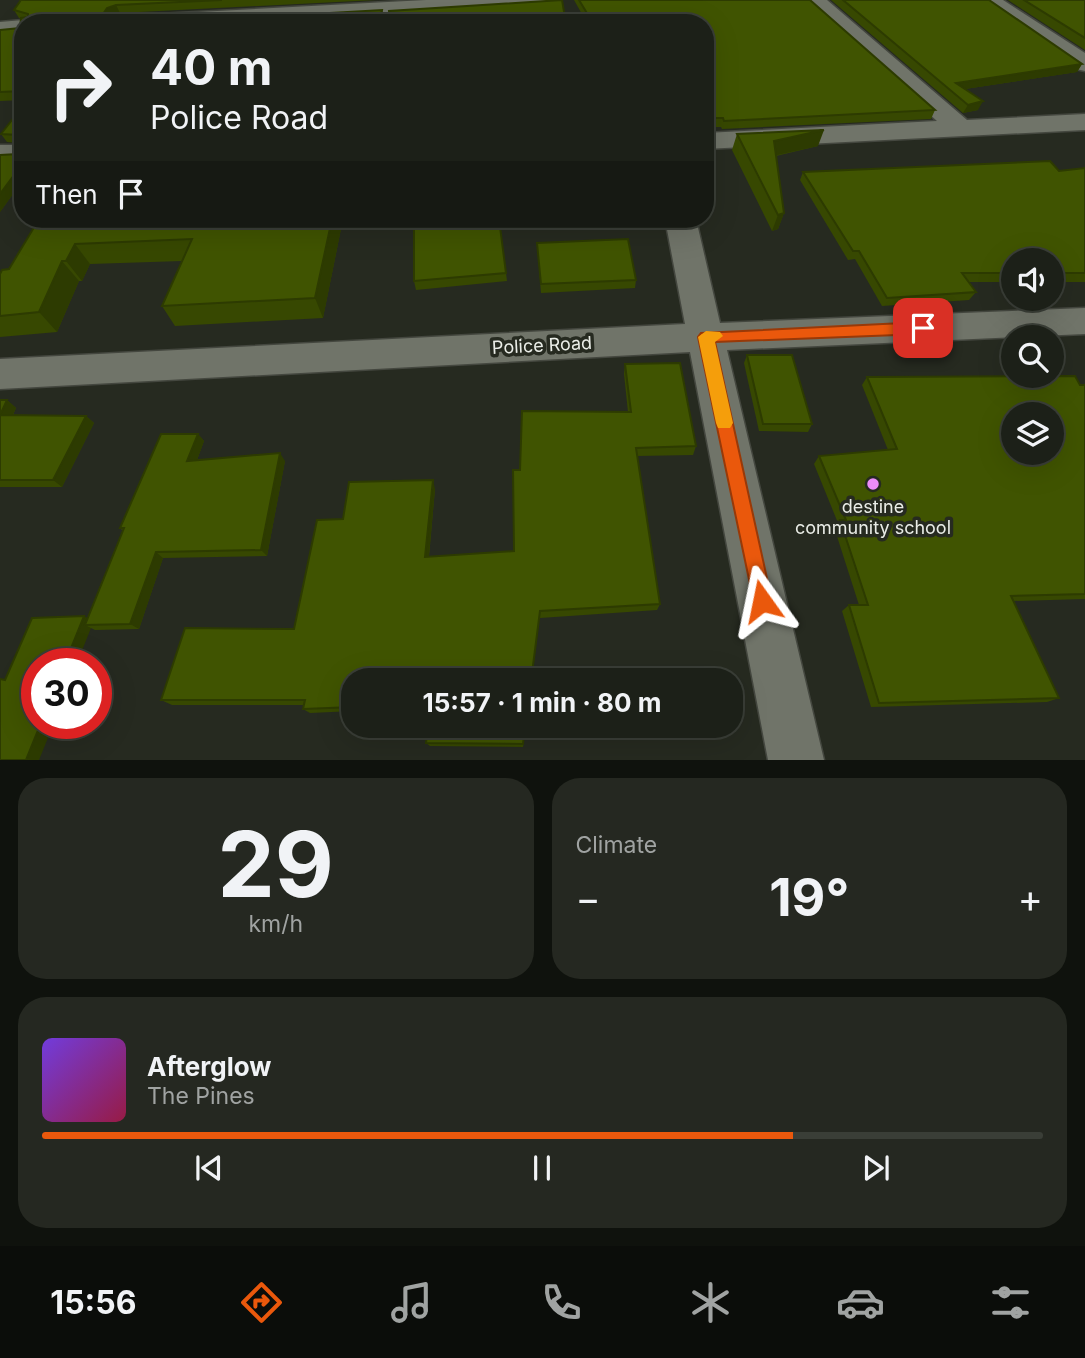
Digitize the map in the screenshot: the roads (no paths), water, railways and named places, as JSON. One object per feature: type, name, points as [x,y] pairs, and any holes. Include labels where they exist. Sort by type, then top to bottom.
[{"type":"street","points":[[286,14],[545,0]]},
{"type":"street","points":[[814,0],[959,127]]},
{"type":"street","points":[[989,0],[1085,64]]},
{"type":"street","points":[[714,141],[1085,122]]},
{"type":"street","points":[[682,228],[796,760]]},
{"type":"street","name":"Police Road","points":[[0,374],[706,337],[1085,321]]},
{"type":"place","name":"destine community school","points":[[873,484]]}]
